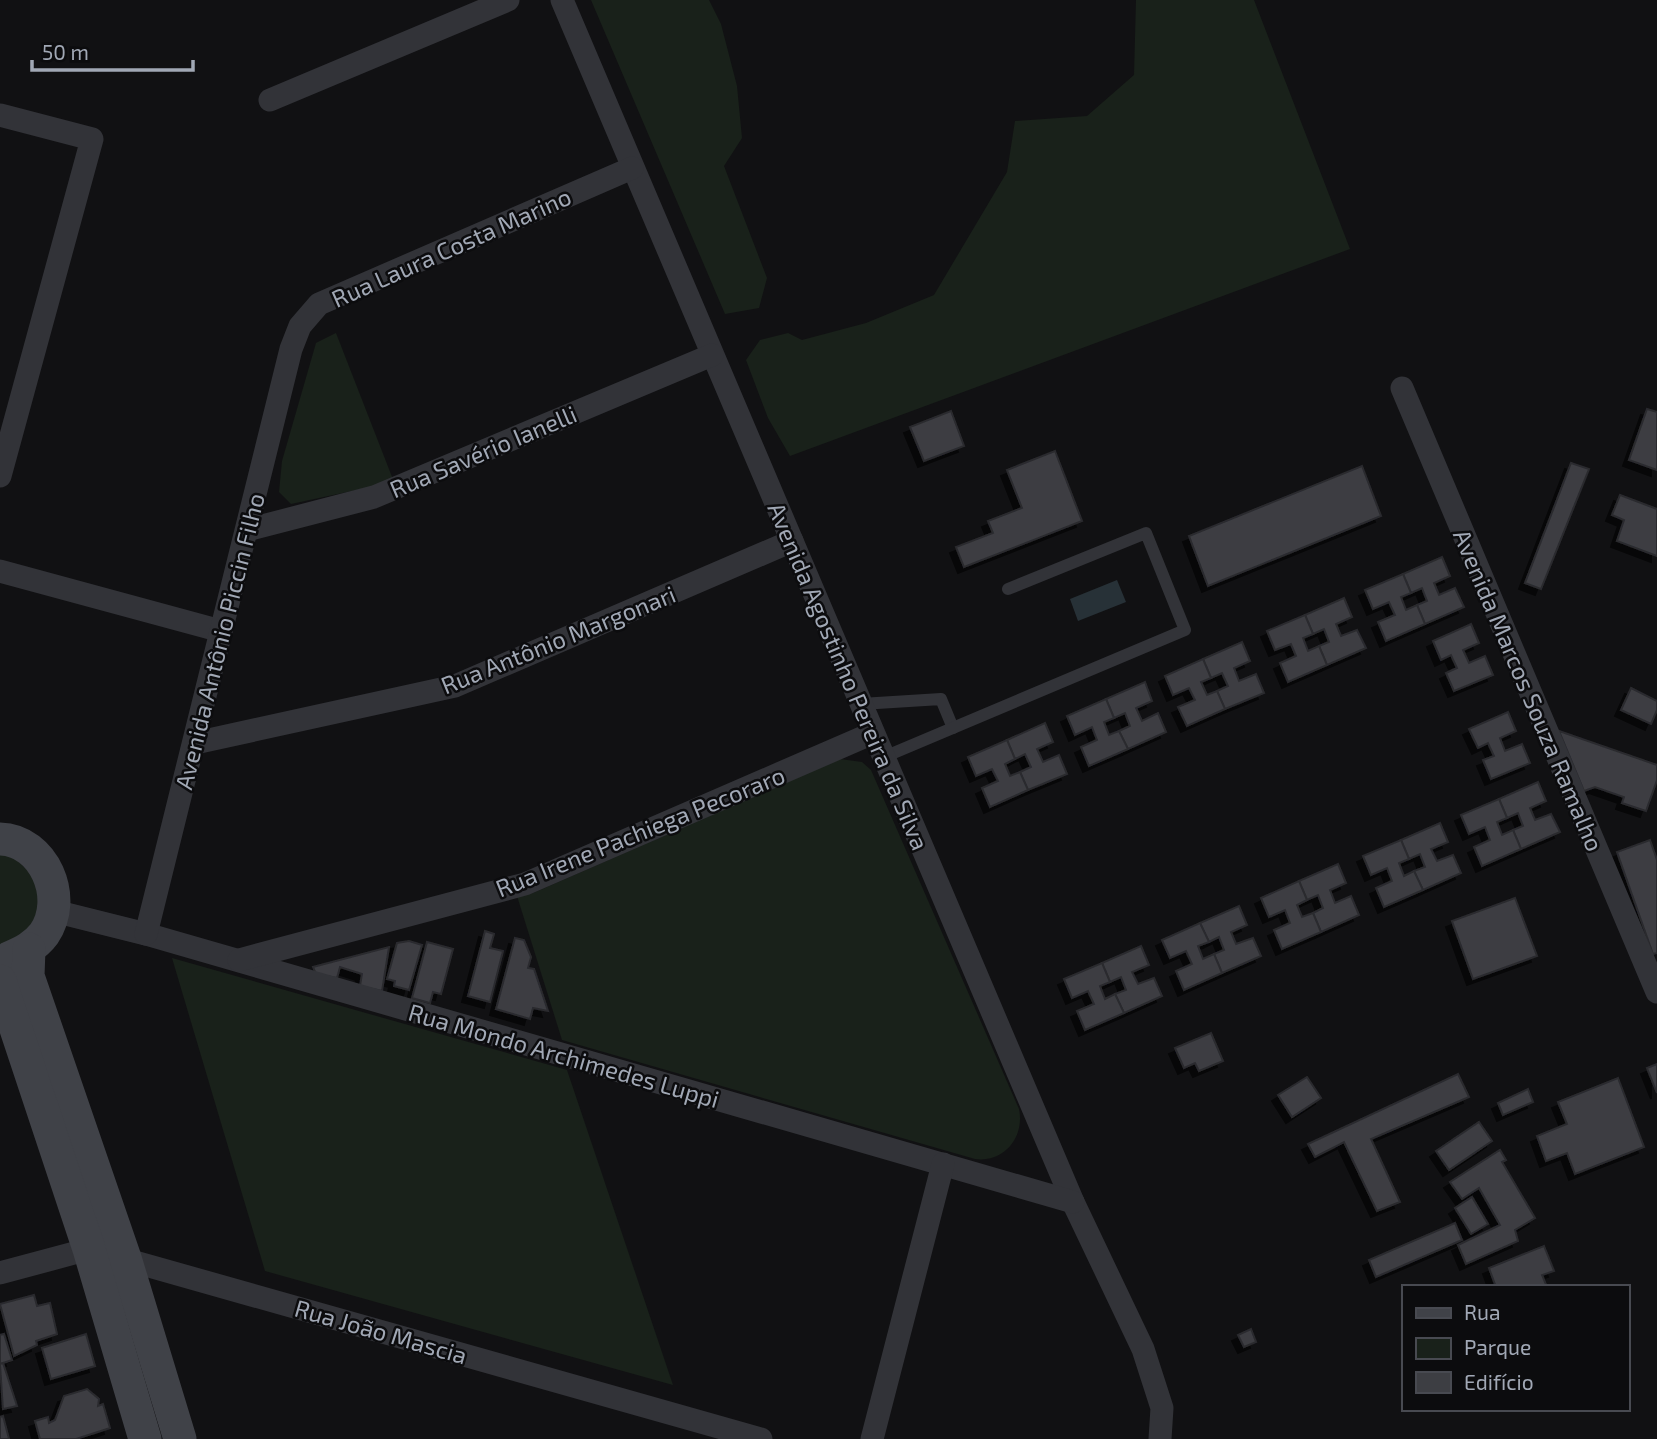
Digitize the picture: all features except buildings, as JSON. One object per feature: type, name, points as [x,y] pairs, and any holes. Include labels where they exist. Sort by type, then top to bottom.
[{"type":"street","points":[[270,100],[508,0]]},
{"type":"street","name":"Avenida Agostinho Pereira da Silva","points":[[562,0],[1073,1202],[1143,1349],[1162,1408],[1160,1439]]},
{"type":"street","points":[[0,115],[92,139],[0,476]]},
{"type":"street","name":"Rua Laura Costa Marino","points":[[291,349],[300,326],[319,304],[632,168]]},
{"type":"street","name":"Avenida Antônio Piccin Filho","points":[[146,934],[291,349]]},
{"type":"street","name":"Rua Savério Ianelli","points":[[247,530],[374,497],[712,355]]},
{"type":"street","name":"Avenida Marcos Souza Ramalho","points":[[1402,387],[1657,992]]},
{"type":"street","name":"Rua Antônio Margonari","points":[[195,743],[455,686],[792,541]]},
{"type":"street","points":[[0,571],[221,631]]},
{"type":"street","name":"Rua Irene Pachiega Pecoraro","points":[[239,961],[525,884],[873,733]]},
{"type":"street","points":[[2,837],[27,848],[44,864],[54,887],[54,911],[45,933],[14,954],[28,975],[125,1258],[180,1439]]},
{"type":"street","name":"Rua Mondo Archimedes Luppi","points":[[54,911],[146,934],[1073,1202]]},
{"type":"street","points":[[0,981],[89,1249],[145,1439]]},
{"type":"street","points":[[872,1439],[943,1164]]},
{"type":"street","name":"Rua João Mascia","points":[[0,1273],[89,1249],[761,1439]]},
{"type":"lane","points":[[884,757],[1185,630],[1146,533],[1008,589]]},
{"type":"lane","points":[[861,704],[941,699],[953,728]]},
{"type":"green space","points":[[591,0],[709,0],[721,24],[737,86],[742,138],[724,166],[767,278],[759,308],[725,314]]},
{"type":"green space","points":[[1136,0],[1254,0],[1350,249],[790,456],[768,418],[746,360],[760,340],[788,333],[802,340],[866,323],[934,295],[1007,172],[1015,121],[1087,116],[1134,75]]},
{"type":"green space","points":[[336,333],[394,482],[291,504],[279,492],[282,461],[316,343]]},
{"type":"green space","points":[[840,759],[862,762],[871,770],[1019,1109],[1019,1129],[1015,1138],[1010,1146],[995,1157],[975,1159],[562,1040],[517,896],[533,893]]},
{"type":"green space","points":[[0,854],[13,856],[39,882],[40,920],[0,949]]},
{"type":"green space","points":[[172,958],[567,1070],[673,1385],[265,1271]]},
{"type":"shaded area","points":[[1117,580],[1126,602],[1078,621],[1070,599]]}]
